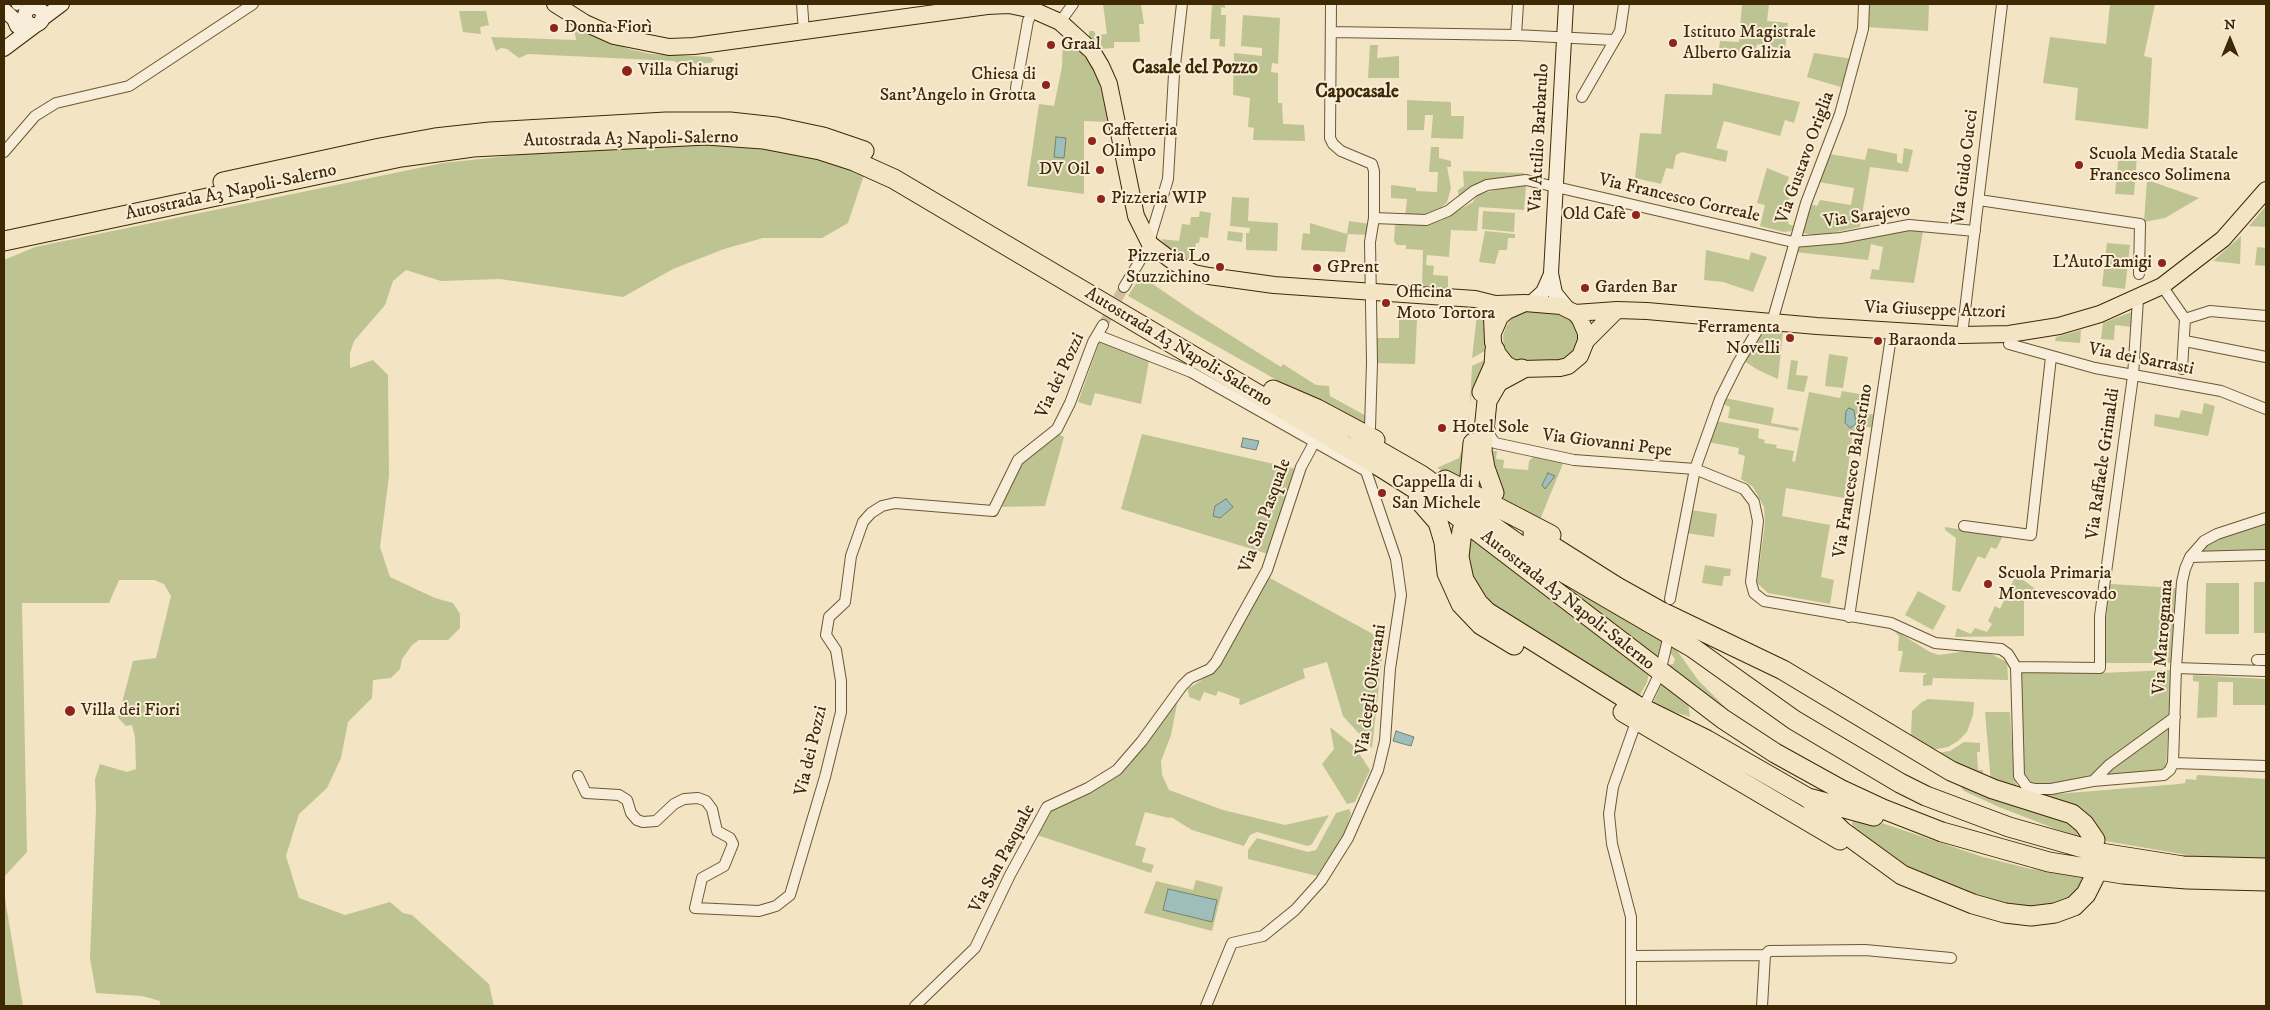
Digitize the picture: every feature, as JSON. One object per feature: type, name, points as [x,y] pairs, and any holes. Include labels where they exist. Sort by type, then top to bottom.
[{"type":"highway","name":"Autostrada A3 Napoli-Salerno","points":[[4,228],[363,151],[435,138],[490,132],[666,122],[730,122],[804,132],[838,141],[901,168],[1273,390],[1421,475],[1529,552],[1794,720],[1900,783],[1953,808],[2074,846],[2124,858],[2202,867],[2266,868]]},
{"type":"highway","name":"Autostrada A3 Napoli-Salerno","points":[[4,241],[401,157],[464,148],[687,135],[735,136],[776,141],[842,157],[894,179],[1371,468],[1452,512],[1704,705],[1798,767],[1840,789],[1911,821],[1970,841],[2049,862],[2123,874],[2187,879],[2266,881]]},
{"type":"highway","points":[[1469,487],[1477,411],[1479,400],[1494,366],[1494,341]]},
{"type":"highway","points":[[1494,493],[1485,468],[1482,451],[1486,407],[1489,394],[1498,382],[1522,370]]},
{"type":"highway","points":[[1273,390],[1333,417],[1440,478],[1538,526],[1661,603],[1783,670],[1950,772],[1993,790],[2072,814],[2084,824],[2094,840]]},
{"type":"highway","points":[[1371,468],[1425,505],[1438,522],[1444,542],[1447,573],[1455,594],[1469,614],[1481,625],[1756,792],[1902,875],[1973,904],[2005,913],[2031,916],[2055,914],[2074,906],[2086,894],[2094,878]]},
{"type":"highway","points":[[1462,530],[1459,558],[1461,568],[1470,591],[1487,612],[1636,705],[1708,740],[1808,798],[1843,832],[1902,875]]},
{"type":"highway","points":[[1533,534],[1618,588],[1670,640]]},
{"type":"highway","points":[[1618,588],[1661,603]]},
{"type":"highway","points":[[1808,798],[1842,806],[1979,852],[2015,859],[2049,862]]},
{"type":"main road","name":"Via Giuseppe Atzori","points":[[555,4],[585,23],[614,36],[669,46],[694,46],[987,6],[1009,5],[1033,10],[1060,22],[1092,51],[1109,84],[1133,207],[1149,243],[1175,263],[1194,272],[1209,276],[1274,285],[1475,298],[1485,303],[1528,303],[1572,311],[1617,310],[1962,335],[2008,334],[2060,326],[2100,314],[2138,299],[2162,286],[2223,239],[2266,190]]},
{"type":"main road","points":[[1485,303],[1491,314],[1494,341],[1506,364],[1522,370],[1568,366],[1580,356],[1586,341],[1617,310]]},
{"type":"main road","points":[[1494,341],[1500,317],[1507,311],[1528,303]]},
{"type":"main road","points":[[1572,311],[1584,326],[1586,341]]},
{"type":"street","points":[[4,49],[62,4]]},
{"type":"street","points":[[4,152],[35,116],[56,103],[129,86],[253,4]]},
{"type":"street","points":[[802,4],[804,32]]},
{"type":"street","points":[[1060,22],[1072,4]]},
{"type":"street","points":[[1124,286],[1149,243],[1168,179],[1174,74],[1182,4]]},
{"type":"street","points":[[1331,4],[1330,138],[1333,144],[1341,151],[1372,164],[1374,218],[1370,242],[1370,428]]},
{"type":"street","points":[[1516,35],[1518,4]]},
{"type":"street","name":"Via Attilio Barbarulo","points":[[1566,4],[1551,273],[1555,293],[1572,311]]},
{"type":"street","points":[[1582,97],[1613,40],[1620,31],[1624,4]]},
{"type":"street","name":"Via Gustavo Origlia","points":[[1661,603],[1695,469],[1720,399],[1738,363],[1767,322],[1810,190],[1840,114],[1863,29],[1864,4]]},
{"type":"street","name":"Via Guido Cucci","points":[[1962,335],[2002,4]]},
{"type":"street","points":[[20,9],[27,22],[39,22]]},
{"type":"street","points":[[4,42],[20,9]]},
{"type":"street","points":[[1016,88],[1028,21],[1033,10]]},
{"type":"street","points":[[1331,32],[1516,35],[1613,40]]},
{"type":"street","name":"Via Francesco Correale","points":[[1374,218],[1426,220],[1448,211],[1474,191],[1499,182],[1528,180],[1793,242]]},
{"type":"street","points":[[1979,200],[2140,224],[2139,274]]},
{"type":"street","name":"Via Sarajevo","points":[[1793,242],[1841,238],[1909,225],[1975,231]]},
{"type":"street","name":"Via Attilio Barbarulo","points":[[1528,303],[1544,292],[1551,273]]},
{"type":"street","points":[[2162,286],[2186,319],[2186,341],[2182,370]]},
{"type":"street","name":"Via Raffaele Grimaldi","points":[[2016,667],[2100,668],[2100,616],[2132,376],[2138,299]]},
{"type":"street","points":[[2186,319],[2210,311],[2266,316]]},
{"type":"street","name":"Via dei Pozzi","points":[[578,776],[586,793],[619,794],[627,800],[631,813],[637,820],[643,822],[656,821],[674,804],[684,799],[698,798],[706,801],[712,809],[717,831],[730,838],[733,844],[724,866],[702,878],[695,908],[759,911],[776,906],[790,895],[825,777],[841,712],[841,681],[836,650],[826,635],[829,617],[845,602],[851,556],[864,522],[871,513],[895,503],[993,511],[1018,460],[1057,430],[1103,325]]},
{"type":"street","name":"Via Francesco Balestrino","points":[[1849,617],[1892,330]]},
{"type":"street","points":[[1097,335],[1191,372],[1314,443],[1371,468]]},
{"type":"street","points":[[2186,341],[2266,357]]},
{"type":"street","name":"Via dei Sarrasti","points":[[2009,344],[2051,357],[2132,376],[2220,391],[2266,410]]},
{"type":"street","points":[[1964,526],[2031,535],[2051,357]]},
{"type":"street","name":"Via Giovanni Pepe","points":[[1486,407],[1490,418],[1490,436],[1495,443],[1574,460],[1695,469]]},
{"type":"street","name":"Via San Pasquale","points":[[915,1006],[975,948],[1010,875],[1048,807],[1089,788],[1117,770],[1142,741],[1182,686],[1190,678],[1210,669],[1216,662],[1267,570],[1300,467],[1314,443]]},
{"type":"street","name":"Via degli Olivetani","points":[[1206,1006],[1232,944],[1263,936],[1295,910],[1321,881],[1348,838],[1378,770],[1384,741],[1390,670],[1401,594],[1396,559],[1371,468]]},
{"type":"street","points":[[1695,469],[1739,487],[1749,493],[1754,502],[1758,521],[1752,582],[1754,593],[1764,601],[1891,623],[1935,643],[2001,649],[2008,654],[2016,667],[2017,768],[2019,776],[2027,787],[2052,789],[2093,781],[2164,774],[2170,770],[2173,764],[2266,766]]},
{"type":"street","name":"Via Matrognana","points":[[2173,764],[2176,668],[2182,582],[2190,557],[2204,542],[2217,534],[2266,518]]},
{"type":"street","points":[[2190,557],[2266,555]]},
{"type":"street","points":[[1662,664],[1670,640]]},
{"type":"street","points":[[2176,668],[2264,671]]},
{"type":"street","points":[[1645,704],[1657,679]]},
{"type":"street","name":"Via Matrognana","points":[[2093,781],[2120,756],[2175,717]]},
{"type":"street","points":[[1631,1006],[1631,917],[1612,844],[1610,814],[1613,786],[1635,725]]},
{"type":"street","points":[[1762,1006],[1765,956],[1769,951],[1865,950],[1951,958]]},
{"type":"street","points":[[1632,956],[1765,956]]},
{"type":"green space","points":[[1103,4],[1141,4],[1144,24],[1139,24],[1140,42],[1114,42],[1114,48],[1098,49],[1089,38],[1089,31],[1094,31],[1096,35],[1107,34]]},
{"type":"green space","points":[[1212,4],[1225,4],[1225,8],[1221,7],[1221,15],[1226,15],[1225,47],[1219,46],[1220,39],[1210,39]]},
{"type":"green space","points":[[1742,4],[1769,4],[1767,21],[1788,23],[1785,49],[1757,44],[1755,53],[1719,49],[1720,41],[1739,42]]},
{"type":"green space","points":[[1867,4],[1929,4],[1928,31],[1866,27]]},
{"type":"green space","points":[[2110,4],[2155,4],[2144,56],[2152,58],[2148,129],[2075,120],[2078,88],[2043,83],[2050,37],[2106,44]]},
{"type":"green space","points":[[459,11],[486,11],[489,25],[480,27],[481,34],[463,32]]},
{"type":"green space","points":[[1243,15],[1280,18],[1278,64],[1272,63],[1271,72],[1278,73],[1278,103],[1282,103],[1283,124],[1304,125],[1305,141],[1253,140],[1254,128],[1248,127],[1250,98],[1233,95],[1234,53],[1262,56],[1262,48],[1241,46]]},
{"type":"green space","points":[[574,27],[629,49],[651,54],[711,57],[714,60],[710,63],[679,64],[674,61],[528,54],[519,58],[507,49],[501,48],[496,51],[491,37],[576,40]]},
{"type":"green space","points":[[1063,37],[1077,47],[1097,73],[1108,122],[1084,121],[1084,194],[1027,186],[1039,104],[1054,106],[1062,67]]},
{"type":"green space","points":[[1370,45],[1378,45],[1377,58],[1399,56],[1399,78],[1368,78]]},
{"type":"green space","points":[[1814,53],[1853,59],[1844,88],[1807,77]]},
{"type":"green space","points":[[1713,83],[1800,102],[1794,123],[1785,120],[1780,136],[1724,121],[1716,148],[1728,151],[1726,162],[1682,152],[1676,155],[1673,169],[1666,168],[1661,184],[1635,178],[1640,133],[1661,134],[1665,94],[1712,95]]},
{"type":"green space","points":[[1407,100],[1451,102],[1451,116],[1464,116],[1463,139],[1431,138],[1433,115],[1425,115],[1424,130],[1407,130]]},
{"type":"green space","points":[[722,144],[796,152],[839,164],[864,175],[848,223],[822,238],[763,238],[724,249],[673,269],[623,297],[500,279],[441,281],[406,270],[393,281],[385,305],[354,341],[350,353],[350,368],[373,360],[388,375],[389,476],[380,547],[390,577],[435,598],[453,603],[460,614],[460,628],[448,640],[419,640],[412,645],[402,659],[400,669],[391,678],[373,680],[372,698],[348,722],[341,758],[327,788],[299,814],[286,856],[299,898],[345,915],[390,902],[403,913],[412,915],[489,984],[494,1006],[160,1006],[160,1001],[142,996],[96,993],[90,958],[96,809],[95,779],[100,764],[127,772],[136,769],[135,737],[132,725],[126,726],[118,718],[133,661],[156,658],[171,596],[164,584],[154,580],[119,580],[109,603],[22,603],[27,852],[4,877],[4,260],[35,247],[443,163],[527,154]]},
{"type":"green space","points":[[1431,147],[1439,147],[1439,158],[1451,161],[1451,167],[1447,167],[1451,188],[1447,202],[1435,214],[1405,216],[1407,199],[1391,198],[1391,185],[1416,188],[1416,191],[1437,192],[1438,172],[1429,172]]},
{"type":"green space","points":[[1868,148],[1897,154],[1897,162],[1902,164],[1904,148],[1913,150],[1908,172],[1870,167],[1860,227],[1816,236],[1799,232],[1808,203],[1817,206],[1820,200],[1851,205],[1854,188],[1818,182],[1829,154],[1865,160]]},
{"type":"green space","points":[[2119,153],[2137,155],[2134,195],[2115,194]]},
{"type":"green space","points":[[1767,168],[1789,177],[1785,189],[1792,192],[1786,207],[1779,205],[1777,212],[1790,218],[1788,224],[1794,226],[1791,231],[1784,232],[1760,226],[1765,205],[1757,203]]},
{"type":"green space","points":[[1463,171],[1524,173],[1524,180],[1499,182],[1459,202],[1458,190],[1464,186]]},
{"type":"green space","points":[[2147,180],[2199,198],[2165,218],[2144,222]]},
{"type":"green space","points":[[1514,185],[1526,186],[1524,210],[1479,207],[1477,231],[1451,230],[1449,257],[1427,255],[1426,265],[1434,266],[1433,275],[1448,276],[1448,288],[1422,287],[1423,250],[1406,249],[1406,245],[1397,245],[1394,241],[1395,225],[1420,225],[1440,221],[1473,202],[1477,195]]},
{"type":"green space","points":[[1232,197],[1249,198],[1248,221],[1278,223],[1277,251],[1246,250],[1246,233],[1249,233],[1250,228],[1230,226]]},
{"type":"green space","points":[[2266,206],[2266,227],[2249,226]]},
{"type":"green space","points":[[1200,211],[1211,213],[1208,238],[1200,237],[1199,243],[1196,243],[1193,264],[1168,248],[1161,239],[1179,241],[1182,224],[1190,225],[1191,217],[1199,217]]},
{"type":"green space","points":[[1483,211],[1515,213],[1514,232],[1482,229]]},
{"type":"green space","points":[[1349,221],[1370,224],[1368,235],[1348,234],[1345,252],[1301,250],[1303,233],[1310,234],[1310,223],[1347,234]]},
{"type":"green space","points":[[1924,226],[1914,283],[1870,279],[1872,269],[1879,270],[1883,247],[1871,244],[1868,260],[1795,252],[1798,241]]},
{"type":"green space","points":[[1228,231],[1243,233],[1242,242],[1227,240]]},
{"type":"green space","points":[[1485,231],[1515,234],[1515,238],[1508,238],[1507,250],[1499,250],[1495,264],[1479,262]]},
{"type":"green space","points":[[2241,236],[2240,264],[2213,261]]},
{"type":"green space","points":[[2107,243],[2130,245],[2125,289],[2102,286]]},
{"type":"green space","points":[[2257,247],[2266,248],[2266,266],[2255,265]]},
{"type":"green space","points":[[1706,250],[1749,260],[1751,252],[1767,257],[1753,292],[1723,282],[1704,280]]},
{"type":"green space","points":[[1141,276],[1195,313],[1281,367],[1283,364],[1316,385],[1329,386],[1330,396],[1368,417],[1367,431],[1128,296]]},
{"type":"green space","points":[[1521,311],[1562,312],[1570,317],[1580,333],[1577,352],[1558,362],[1530,363],[1516,360],[1508,355],[1504,350],[1503,336],[1513,316]]},
{"type":"green space","points":[[2134,311],[2131,327],[2115,325],[2114,340],[2101,339],[2103,323]]},
{"type":"green space","points":[[1480,313],[1487,318],[1488,343],[1485,351],[1472,358],[1477,314]]},
{"type":"green space","points":[[1399,319],[1417,320],[1415,364],[1372,363],[1372,338],[1399,338]]},
{"type":"green space","points":[[1769,330],[1783,331],[1778,379],[1744,361],[1759,337]]},
{"type":"green space","points":[[2081,330],[2080,343],[2055,341],[2056,337]]},
{"type":"green space","points":[[1100,341],[1149,361],[1141,404],[1095,393],[1091,406],[1078,402]]},
{"type":"green space","points":[[1829,354],[1848,357],[1843,388],[1825,386]]},
{"type":"green space","points":[[1487,359],[1480,377],[1473,386],[1470,404],[1472,366]]},
{"type":"green space","points":[[1791,360],[1798,361],[1796,375],[1808,376],[1804,392],[1787,389]]},
{"type":"green space","points":[[1842,391],[1865,395],[1862,413],[1877,415],[1873,428],[1864,426],[1863,432],[1853,431],[1844,498],[1786,488],[1782,516],[1830,525],[1821,577],[1834,580],[1830,604],[1768,593],[1757,583],[1765,523],[1764,507],[1753,487],[1741,479],[1745,456],[1738,454],[1739,448],[1708,442],[1716,421],[1759,429],[1758,438],[1765,440],[1764,443],[1777,445],[1776,448],[1794,451],[1792,461],[1795,462],[1809,392],[1840,398]]},
{"type":"green space","points":[[1725,398],[1774,408],[1771,423],[1799,428],[1798,431],[1728,418],[1730,407],[1723,404]]},
{"type":"green space","points":[[2204,403],[2215,406],[2208,436],[2154,426],[2155,414],[2179,418],[2181,410],[2202,414]]},
{"type":"green space","points":[[1469,413],[1467,482],[1437,468],[1459,458],[1467,434]]},
{"type":"green space","points":[[1057,433],[1064,437],[1045,506],[998,507],[1021,462]]},
{"type":"green space","points":[[1142,434],[1296,469],[1268,554],[1121,509]]},
{"type":"green space","points":[[1490,451],[1497,451],[1496,459],[1504,460],[1503,468],[1528,470],[1529,461],[1535,455],[1564,461],[1539,522],[1509,504],[1502,496]]},
{"type":"green space","points":[[1691,510],[1717,514],[1714,537],[1686,533]]},
{"type":"green space","points":[[2266,521],[2266,553],[2194,555],[2205,543]]},
{"type":"green space","points":[[1945,527],[2003,536],[1996,549],[1991,547],[1985,559],[1978,556],[1960,592],[1952,590],[1956,538],[1945,530]]},
{"type":"green space","points":[[1467,533],[1649,673],[1647,682],[1638,699],[1507,617],[1484,599],[1472,580],[1466,559]]},
{"type":"green space","points":[[1530,559],[1664,640],[1662,653],[1655,661]]},
{"type":"green space","points":[[1705,565],[1731,569],[1730,576],[1724,576],[1722,586],[1702,583]]},
{"type":"green space","points":[[2016,575],[2037,590],[2037,598],[2024,598],[2024,636],[1955,637],[1957,628],[1971,634],[1975,628],[1987,632],[1992,624],[1988,621],[1995,606],[2000,609]]},
{"type":"green space","points":[[1268,577],[1384,640],[1372,748],[1343,716],[1327,662],[1303,669],[1305,678],[1241,705],[1239,704],[1240,699],[1218,691],[1216,696],[1204,692],[1200,701],[1189,697],[1188,689],[1218,669]]},
{"type":"green space","points":[[2254,582],[2266,582],[2266,633],[2254,633]]},
{"type":"green space","points":[[2206,583],[2239,583],[2239,634],[2205,634]]},
{"type":"green space","points":[[2110,584],[2176,588],[2171,663],[2106,663],[2106,617]]},
{"type":"green space","points":[[1918,591],[1946,606],[1933,630],[1905,615]]},
{"type":"green space","points":[[1891,628],[1930,652],[1939,655],[1981,649],[2007,662],[2008,680],[1933,678],[1932,685],[1923,686],[1923,676],[1927,673],[1899,672],[1903,651],[1898,651],[1899,636]]},
{"type":"green space","points":[[1669,646],[1676,649],[1698,680],[1734,716],[1666,669],[1668,665],[1673,664],[1675,659],[1671,654]]},
{"type":"green space","points":[[2171,670],[2166,768],[2160,771],[2092,776],[2051,784],[2030,783],[2024,774],[2021,673],[2100,673]]},
{"type":"green space","points":[[2193,675],[2266,679],[2266,705],[2233,705],[2233,682],[2218,682],[2217,717],[2197,718],[2199,682],[2193,681]]},
{"type":"green space","points":[[1662,682],[1688,703],[1690,717],[1652,705]]},
{"type":"green space","points":[[1178,699],[1171,735],[1161,761],[1162,775],[1169,790],[1223,810],[1285,825],[1329,815],[1312,844],[1308,846],[1257,832],[1250,835],[1244,846],[1192,830],[1171,817],[1145,812],[1135,845],[1146,848],[1142,862],[1154,865],[1151,873],[1037,835],[1051,811],[1091,792],[1126,768]]},
{"type":"green space","points":[[1928,699],[1974,702],[1973,715],[1967,732],[1948,747],[1929,748],[1911,736],[1912,711]]},
{"type":"green space","points":[[1985,712],[2010,712],[2014,777],[2018,790],[1991,782]]},
{"type":"green space","points":[[1330,727],[1355,747],[1370,770],[1355,802],[1347,804],[1322,764],[1334,749]]},
{"type":"green space","points":[[1964,742],[1980,743],[1980,752],[1977,752],[1978,770],[1983,770],[1983,780],[1930,754],[1950,751]]},
{"type":"green space","points":[[2197,775],[2266,779],[2266,862],[2217,860],[2105,841],[2095,824],[2076,805],[2044,795],[2179,784],[2185,783],[2186,779],[2196,780]]},
{"type":"green space","points":[[1961,785],[2066,818],[2085,838],[2061,831],[1999,807],[1964,791]]},
{"type":"green space","points":[[1349,809],[1351,813],[1345,832],[1317,876],[1248,859],[1248,850],[1257,838],[1308,852],[1316,850],[1336,813]]},
{"type":"green space","points":[[1854,817],[1867,818],[1983,857],[2031,869],[2085,875],[2088,878],[2075,897],[2045,909],[1992,902],[1910,871],[1854,830],[1852,824]]},
{"type":"green space","points":[[1196,880],[1223,887],[1212,931],[1144,913],[1156,881],[1193,890]]},
{"type":"green space","points":[[4,888],[6,905],[23,1006],[4,1006]]},
{"type":"water","points":[[1056,137],[1066,138],[1064,158],[1054,157]]},
{"type":"water","points":[[1849,408],[1854,410],[1856,424],[1850,428],[1845,423],[1846,411]]},
{"type":"water","points":[[1243,438],[1259,441],[1256,450],[1241,447]]},
{"type":"water","points":[[1548,473],[1555,476],[1545,489],[1542,485]]},
{"type":"water","points":[[1226,499],[1233,507],[1220,518],[1213,516],[1215,506]]},
{"type":"water","points":[[1396,731],[1414,737],[1411,746],[1393,741]]},
{"type":"water","points":[[1168,889],[1217,900],[1212,922],[1163,910]]},
{"type":"tunnel","points":[[1103,325],[1124,287]]},
{"type":"place","name":"Donna Fiorì","points":[[554,28]]},
{"type":"place","name":"Istituto Magistrale Alberto Galizia","points":[[1673,43]]},
{"type":"place","name":"Graal","points":[[1051,45]]},
{"type":"place","name":"Villa Chiarugi","points":[[627,71]]},
{"type":"place","name":"Chiesa di Sant'Angelo in Grotta","points":[[1046,85]]},
{"type":"place","name":"Caffetteria Olimpo","points":[[1092,141]]},
{"type":"place","name":"Scuola Media Statale Francesco Solimena","points":[[2079,165]]},
{"type":"place","name":"DV Oil","points":[[1100,170]]},
{"type":"place","name":"Pizzeria WIP","points":[[1101,199]]},
{"type":"place","name":"Old Cafè","points":[[1636,215]]},
{"type":"place","name":"L'AutoTamigi","points":[[2162,263]]},
{"type":"place","name":"Pizzeria Lo Stuzzichino","points":[[1220,267]]},
{"type":"place","name":"GPrent","points":[[1317,268]]},
{"type":"place","name":"Garden Bar","points":[[1585,288]]},
{"type":"place","name":"Officina Moto Tortora","points":[[1386,303]]},
{"type":"place","name":"Ferramenta Novelli","points":[[1790,338]]},
{"type":"place","name":"Baraonda","points":[[1878,341]]},
{"type":"place","name":"Hotel Sole","points":[[1442,428]]},
{"type":"place","name":"Cappella di San Michele","points":[[1382,493]]},
{"type":"place","name":"Scuola Primaria Montevescovado","points":[[1988,584]]},
{"type":"place","name":"Villa dei Fiori","points":[[70,711]]},
{"type":"district","name":"Casale del Pozzo","points":[[1195,69]]},
{"type":"district","name":"Capocasale","points":[[1357,93]]}]
